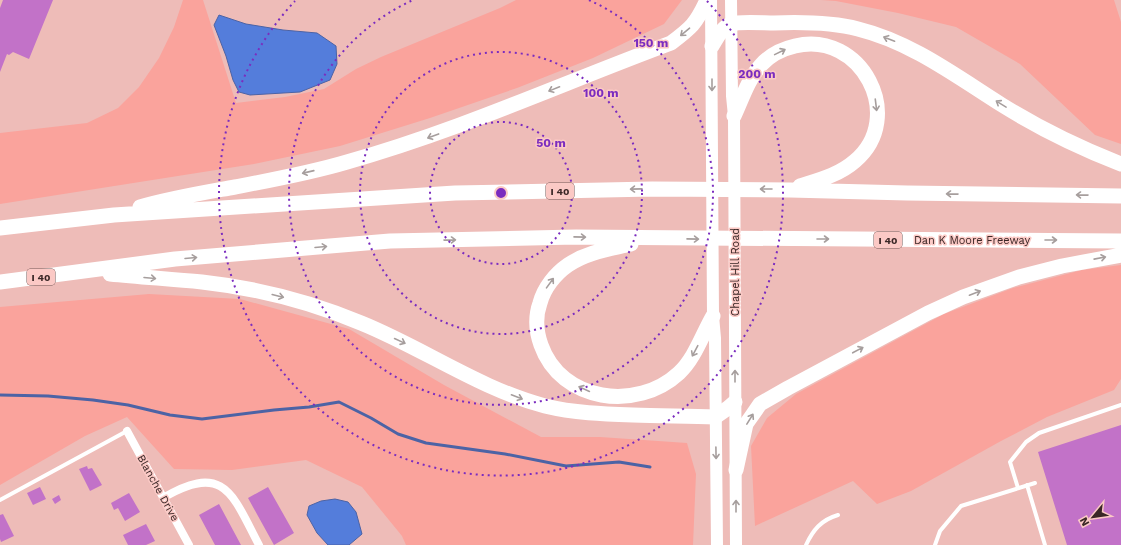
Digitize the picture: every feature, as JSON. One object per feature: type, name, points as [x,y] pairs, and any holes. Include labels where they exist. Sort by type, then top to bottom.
[{"type":"highway","points":[[114,215],[168,199],[307,172],[381,152],[436,134],[671,43],[694,24],[700,16],[707,0]]},
{"type":"highway","points":[[712,46],[719,33],[732,24],[812,23],[857,28],[907,47],[942,66],[1034,124],[1121,164]]},
{"type":"highway","points":[[734,116],[747,86],[761,65],[777,53],[788,48],[811,44],[828,47],[846,54],[861,69],[871,84],[877,109],[875,129],[868,145],[856,161],[839,172],[790,190]]},
{"type":"highway","name":"I 40","points":[[0,228],[114,215],[455,193],[652,189],[1121,196]]},
{"type":"highway","name":"I 40","points":[[0,282],[175,259],[390,241],[576,237],[654,238]]},
{"type":"highway","points":[[654,238],[584,256],[568,265],[550,283],[541,298],[538,307],[537,323],[541,345],[552,365],[564,378],[591,393],[620,397],[639,395],[649,392],[666,383],[686,365],[693,356],[713,316]]},
{"type":"highway","name":"Dan K Moore Freeway","points":[[654,238],[1121,241]]},
{"type":"highway","points":[[736,470],[746,424],[760,404],[765,401],[928,313],[963,297],[1019,277],[1062,266],[1121,255]]},
{"type":"highway","points":[[83,272],[210,283],[267,294],[311,305],[360,322],[508,393],[544,406],[568,411],[594,414],[716,417],[735,402]]},
{"type":"main road","name":"Chapel Hill Road","points":[[711,0],[712,275],[715,338],[717,545]]},
{"type":"main road","name":"Chapel Hill Road","points":[[732,0],[736,545]]},
{"type":"street","name":"Blanche Drive","points":[[127,431],[189,545]]},
{"type":"street","points":[[164,498],[191,484],[205,482],[221,486],[233,497],[260,545]]},
{"type":"lane","points":[[1018,488],[1010,462],[1026,442],[1039,433],[1121,405]]},
{"type":"lane","points":[[0,500],[127,431]]},
{"type":"lane","points":[[935,545],[940,531],[961,506],[1035,483]]},
{"type":"lane","points":[[1027,485],[1045,545]]},
{"type":"lane","points":[[806,545],[810,535],[820,524],[830,518],[838,516]]},
{"type":"shaded area","points":[[183,0],[203,0],[236,103],[285,97],[324,89],[356,69],[381,57],[516,0],[682,0],[664,24],[593,58],[517,88],[430,118],[340,146],[254,164],[0,204],[0,133],[87,123],[118,108],[139,87],[159,58],[174,27]]},
{"type":"shaded area","points":[[821,0],[1114,0],[1121,22],[1121,144],[1095,135],[1020,64],[956,27],[898,13],[836,1]]},
{"type":"shaded area","points":[[1121,265],[1121,379],[1114,390],[1047,417],[911,491],[877,504],[853,481],[755,526],[751,446],[767,418],[796,394],[944,314],[1013,288],[1082,270]]},
{"type":"shaded area","points":[[149,294],[240,299],[349,329],[444,385],[541,437],[600,437],[687,443],[696,474],[693,545],[406,545],[402,536],[362,487],[306,460],[232,470],[174,469],[127,417],[85,436],[0,485],[0,307]]},
{"type":"water","points":[[219,15],[246,24],[283,30],[317,33],[336,46],[337,64],[330,80],[300,92],[250,95],[239,92],[233,80],[226,56],[214,25]]},
{"type":"water","points":[[335,499],[348,502],[356,512],[362,534],[349,545],[328,545],[317,533],[307,515],[309,506],[321,501]]},
{"type":"building","points":[[3,0],[53,0],[29,59],[13,52],[9,55],[7,54],[0,72],[0,8]]},
{"type":"building","points":[[1121,425],[1121,545],[1067,545],[1038,452]]},
{"type":"building","points":[[87,466],[88,469],[92,468],[102,485],[90,491],[79,469]]},
{"type":"building","points":[[40,487],[46,499],[33,505],[27,493]]},
{"type":"building","points":[[268,487],[294,533],[274,545],[248,498]]},
{"type":"building","points":[[129,493],[140,512],[125,521],[118,508],[114,510],[111,503]]},
{"type":"building","points":[[59,495],[61,500],[55,504],[52,499]]},
{"type":"building","points":[[219,504],[241,545],[215,545],[199,515]]},
{"type":"building","points":[[3,514],[14,536],[1,542],[0,515]]},
{"type":"building","points":[[146,524],[155,541],[146,545],[128,545],[123,535]]},
{"type":"waterway","points":[[0,395],[48,396],[93,400],[128,405],[170,415],[202,419],[309,407],[339,402],[398,434],[426,443],[505,454],[566,466],[619,462],[650,467]]}]
